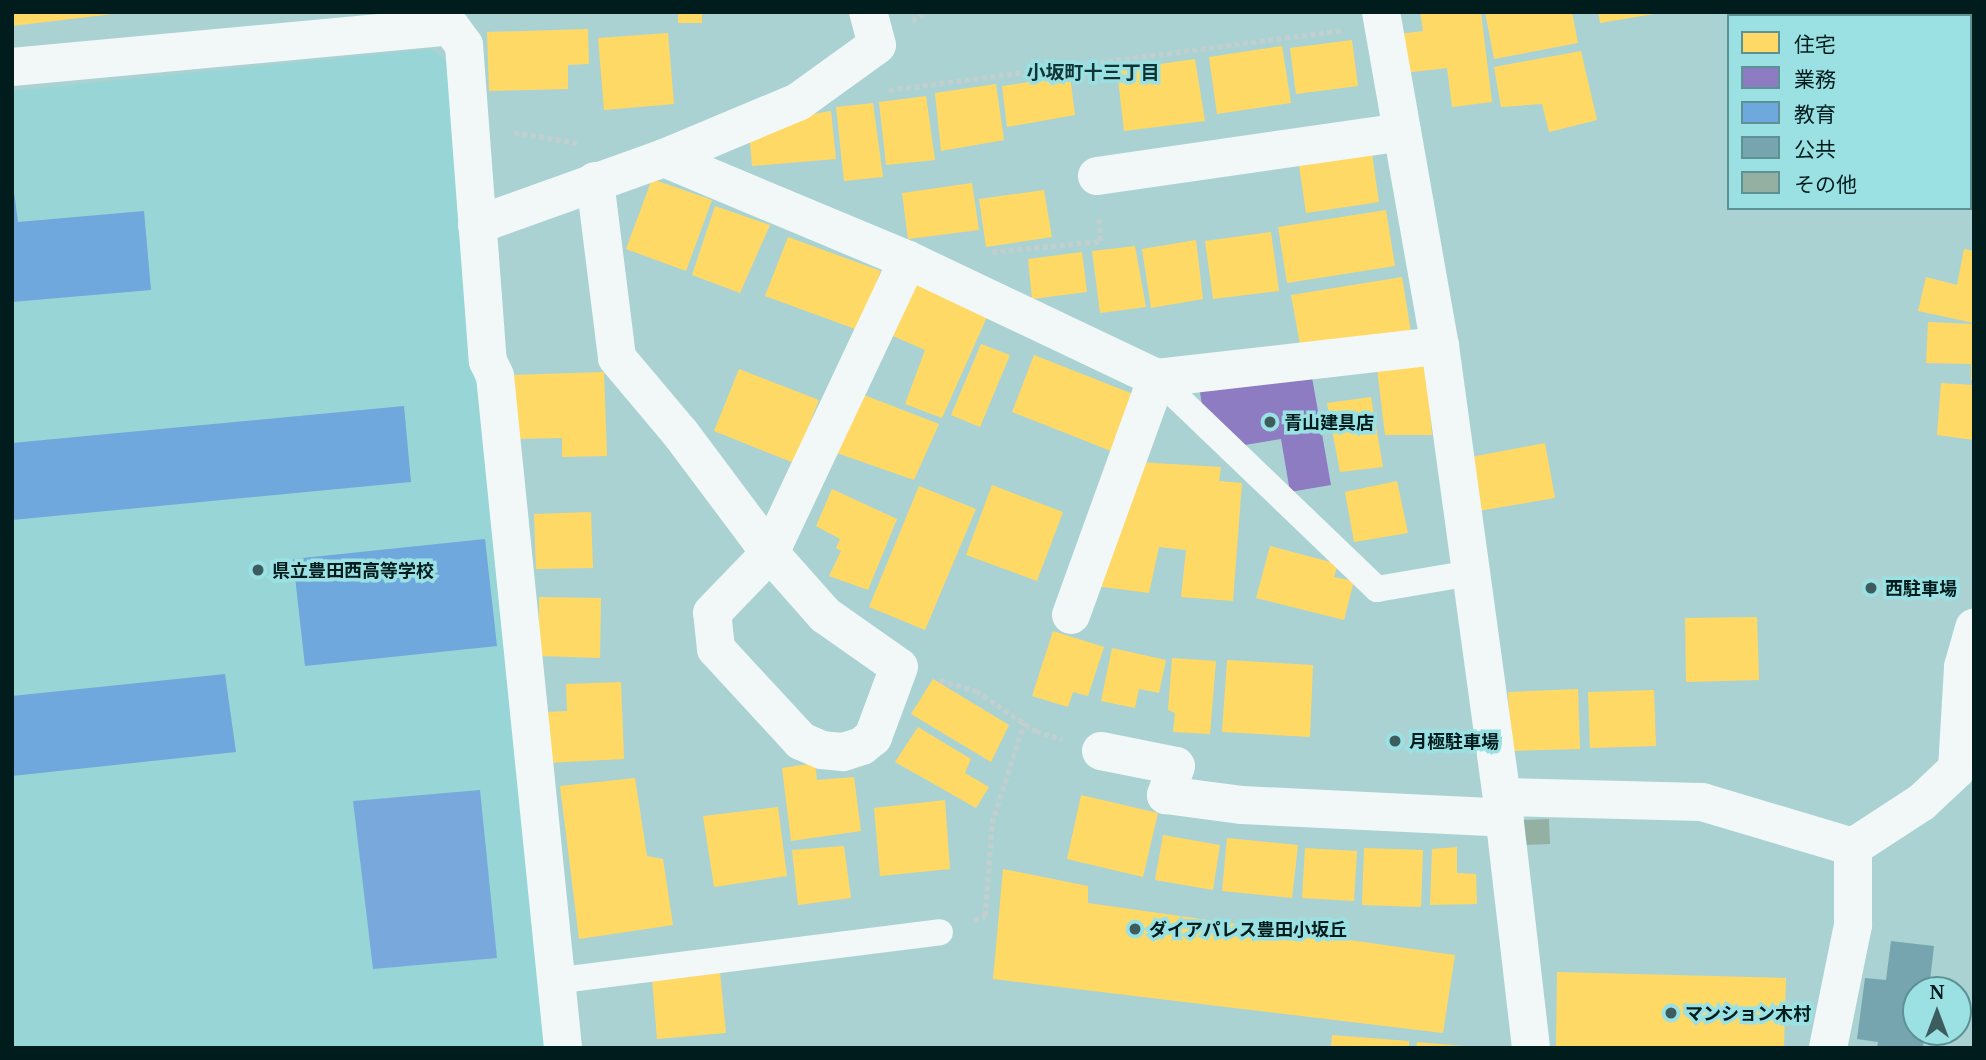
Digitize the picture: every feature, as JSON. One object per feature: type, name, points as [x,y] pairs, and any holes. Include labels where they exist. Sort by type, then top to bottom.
[{"type":"street","points":[[477,225],[664,158],[798,102],[877,45],[868,12]]},
{"type":"street","points":[[1382,19],[1440,346],[1503,807],[1531,1048]]},
{"type":"street","points":[[12,67],[450,26],[464,45],[488,360],[495,376],[554,981],[563,1048]]},
{"type":"street","points":[[1097,176],[1402,132]]},
{"type":"street","points":[[664,158],[908,260],[1157,377],[1440,346]]},
{"type":"street","points":[[595,181],[617,358],[681,434],[770,554],[825,615],[890,658],[899,667],[873,737],[862,746],[843,752],[822,750],[801,740],[716,649],[712,613],[770,554],[908,260]]},
{"type":"street","points":[[1070,615],[1157,377]]},
{"type":"street","points":[[1101,751],[1176,766],[1166,795],[1242,805],[1503,807],[1702,802],[1853,847],[1922,802],[1957,769],[1963,667],[1974,628]]},
{"type":"street","points":[[1828,1048],[1853,925],[1853,847]]},
{"type":"lane","points":[[1157,377],[1377,589],[1471,573]]},
{"type":"lane","points":[[554,981],[940,932]]},
{"type":"path","points":[[880,91],[1382,19]]},
{"type":"path","points":[[468,124],[586,144]]},
{"type":"path","points":[[990,252],[1100,241],[1097,176]]},
{"type":"path","points":[[899,667],[975,691],[1036,731],[1101,751]]},
{"type":"path","points":[[940,932],[985,916],[992,823],[1024,723]]},
{"type":"shaded area","name":"県立豊田西高等学校","points":[[431,49],[452,66],[554,1048],[12,1048],[12,91]]},
{"type":"shaded area","points":[[480,790],[497,958],[373,969],[353,801]]},
{"type":"building: 住宅","points":[[12,12],[113,12],[113,14],[12,26]]},
{"type":"building: 住宅","points":[[678,12],[702,12],[702,23],[678,23]]},
{"type":"building: 住宅","points":[[1420,12],[1481,12],[1492,102],[1452,107],[1447,68],[1404,73],[1399,34],[1423,31]]},
{"type":"building: 住宅","points":[[1485,12],[1572,12],[1578,43],[1494,59]]},
{"type":"building: 住宅","points":[[1598,12],[1653,12],[1654,14],[1600,23]]},
{"type":"building: 住宅","points":[[1922,12],[1943,14],[1862,14]]},
{"type":"building: 住宅","points":[[588,29],[589,64],[568,65],[568,89],[489,91],[487,32]]},
{"type":"building: 住宅","points":[[668,33],[674,104],[604,110],[598,38]]},
{"type":"building: 住宅","points":[[1352,40],[1358,86],[1296,94],[1290,48]]},
{"type":"building: 住宅","points":[[1282,46],[1291,103],[1217,114],[1209,57]]},
{"type":"building: 住宅","points":[[1581,51],[1597,120],[1549,132],[1542,104],[1501,107],[1494,67]]},
{"type":"building: 住宅","points":[[1195,59],[1205,121],[1124,131],[1117,70]]},
{"type":"building: 住宅","points":[[1070,76],[1075,115],[1007,127],[1002,86]]},
{"type":"building: 住宅","points":[[996,84],[1004,140],[941,151],[935,93]]},
{"type":"building: 住宅","points":[[926,96],[935,160],[886,165],[879,102]]},
{"type":"building: 住宅","points":[[1972,101],[1974,101],[1972,152]]},
{"type":"building: 住宅","points":[[873,103],[883,177],[844,181],[836,107]]},
{"type":"building: 住宅","points":[[831,111],[836,159],[752,166],[749,131],[787,118]]},
{"type":"building: 住宅","points":[[1372,154],[1379,202],[1306,213],[1299,165]]},
{"type":"building: 住宅","points":[[652,179],[712,200],[686,271],[626,249]]},
{"type":"building: 住宅","points":[[972,183],[979,230],[908,239],[902,193]]},
{"type":"building: 住宅","points":[[1044,190],[1052,237],[986,247],[979,199]]},
{"type":"building: 住宅","points":[[715,206],[770,225],[740,293],[692,275]]},
{"type":"building: 住宅","points":[[1386,210],[1395,266],[1287,283],[1278,227]]},
{"type":"building: 住宅","points":[[1271,232],[1279,291],[1213,299],[1205,241]]},
{"type":"building: 住宅","points":[[788,237],[881,271],[858,330],[765,296]]},
{"type":"building: 住宅","points":[[1196,240],[1203,299],[1151,308],[1142,249]]},
{"type":"building: 住宅","points":[[1135,246],[1146,307],[1100,313],[1092,251]]},
{"type":"building: 住宅","points":[[1964,249],[1974,251],[1974,323],[1918,311],[1926,277],[1957,285]]},
{"type":"building: 住宅","points":[[1082,252],[1087,292],[1032,299],[1028,259]]},
{"type":"building: 住宅","points":[[911,277],[991,308],[942,418],[905,404],[925,350],[886,333]]},
{"type":"building: 住宅","points":[[1402,277],[1411,332],[1301,350],[1291,295]]},
{"type":"building: 住宅","points":[[1928,322],[1974,324],[1974,380],[1971,380],[1971,364],[1926,363]]},
{"type":"building: 住宅","points":[[981,344],[1010,355],[980,427],[951,415]]},
{"type":"building: 住宅","points":[[1034,355],[1138,396],[1116,453],[1012,412]]},
{"type":"building: 住宅","points":[[1426,362],[1432,435],[1385,435],[1377,369]]},
{"type":"building: 住宅","points":[[739,369],[819,400],[794,463],[714,431]]},
{"type":"building: 住宅","points":[[604,372],[607,456],[562,457],[562,438],[512,439],[510,375]]},
{"type":"building: 住宅","points":[[1941,383],[1974,385],[1974,440],[1937,435]]},
{"type":"building: 住宅","points":[[859,393],[939,424],[914,480],[834,452]]},
{"type":"building: 住宅","points":[[1371,397],[1383,467],[1340,472],[1327,403]]},
{"type":"building: 住宅","points":[[1545,443],[1555,498],[1478,511],[1471,457]]},
{"type":"building: 住宅","points":[[1138,462],[1221,467],[1219,481],[1242,483],[1233,601],[1181,597],[1186,550],[1159,547],[1149,593],[1095,586]]},
{"type":"building: 住宅","points":[[1397,481],[1408,533],[1354,542],[1345,492]]},
{"type":"building: 住宅","points":[[992,485],[1063,512],[1037,581],[966,555]]},
{"type":"building: 住宅","points":[[919,486],[976,509],[925,630],[869,607]]},
{"type":"building: 住宅","points":[[832,489],[897,519],[868,590],[829,576],[841,551],[836,548],[840,539],[816,526]]},
{"type":"building: 住宅","points":[[591,512],[593,568],[536,569],[534,514]]},
{"type":"building: 住宅","points":[[1270,546],[1338,564],[1334,577],[1354,581],[1344,620],[1256,598]]},
{"type":"building: 住宅","points":[[539,597],[601,598],[600,658],[539,656]]},
{"type":"building: 住宅","points":[[1757,617],[1759,680],[1686,682],[1685,618]]},
{"type":"building: 住宅","points":[[1053,631],[1104,647],[1088,696],[1073,692],[1068,707],[1032,696]]},
{"type":"building: 住宅","points":[[1112,648],[1166,660],[1159,693],[1139,689],[1135,708],[1101,701]]},
{"type":"building: 住宅","points":[[1172,658],[1216,661],[1210,734],[1173,732],[1175,713],[1168,710]]},
{"type":"building: 住宅","points":[[1227,660],[1313,665],[1310,737],[1222,732]]},
{"type":"building: 住宅","points":[[933,679],[1009,725],[991,762],[911,714]]},
{"type":"building: 住宅","points":[[621,682],[624,759],[547,763],[545,712],[567,711],[566,684]]},
{"type":"building: 住宅","points":[[1578,689],[1580,749],[1511,751],[1508,692]]},
{"type":"building: 住宅","points":[[1654,690],[1656,746],[1590,748],[1588,692]]},
{"type":"building: 住宅","points":[[918,727],[971,759],[965,773],[989,787],[976,808],[895,762]]},
{"type":"building: 住宅","points":[[815,763],[817,780],[854,777],[861,831],[791,841],[782,768]]},
{"type":"building: 住宅","points":[[635,778],[647,856],[663,859],[673,925],[579,939],[560,786]]},
{"type":"building: 住宅","points":[[1081,795],[1158,813],[1143,877],[1067,859]]},
{"type":"building: 住宅","points":[[945,800],[950,869],[880,876],[874,808]]},
{"type":"building: 住宅","points":[[778,807],[787,876],[714,887],[703,816]]},
{"type":"building: 住宅","points":[[1163,835],[1220,845],[1213,890],[1155,880]]},
{"type":"building: 住宅","points":[[1227,838],[1298,845],[1292,898],[1222,891]]},
{"type":"building: 住宅","points":[[844,846],[851,898],[798,905],[792,850]]},
{"type":"building: 住宅","points":[[1457,847],[1457,873],[1476,874],[1477,904],[1430,905],[1432,849]]},
{"type":"building: 住宅","points":[[1305,848],[1357,851],[1354,901],[1302,898]]},
{"type":"building: 住宅","points":[[1364,848],[1423,850],[1421,907],[1362,905]]},
{"type":"building: 住宅","name":"ダイアパレス豊田小坂丘","points":[[1003,869],[1088,886],[1088,903],[1455,955],[1443,1033],[993,979]]},
{"type":"building: 住宅","points":[[720,972],[726,1033],[657,1039],[652,979]]},
{"type":"building: 住宅","name":"マンション木村","points":[[1557,972],[1786,978],[1784,1048],[1556,1048]]},
{"type":"building: 住宅","points":[[1332,1035],[1409,1041],[1409,1048],[1331,1048]]},
{"type":"building: 住宅","points":[[1417,1042],[1463,1046],[1463,1048],[1416,1048]]},
{"type":"building: 業務","name":"青山建具店","points":[[1310,366],[1331,485],[1290,492],[1281,439],[1245,445],[1202,405],[1199,386]]},
{"type":"building: 教育","points":[[12,177],[18,222],[144,211],[151,290],[12,302]]},
{"type":"building: 教育","points":[[404,406],[411,482],[12,520],[12,443]]},
{"type":"building: 教育","points":[[485,539],[497,646],[305,666],[293,559]]},
{"type":"building: 教育","points":[[225,674],[236,752],[12,776],[12,696]]},
{"type":"building: 公共","points":[[1891,941],[1934,946],[1931,976],[1902,976],[1902,1046],[1923,1048],[1877,1048],[1878,1042],[1857,1039],[1865,978],[1886,980]]},
{"type":"building: その他","points":[[1549,819],[1550,844],[1524,845],[1523,820]]},
{"type":"place","name":"青山建具店","points":[[1270,422]]},
{"type":"place","name":"県立豊田西高等学校","points":[[258,570]]},
{"type":"place","name":"西駐車場","points":[[1871,588]]},
{"type":"place","name":"月極駐車場","points":[[1395,741]]},
{"type":"place","name":"ダイアパレス豊田小坂丘","points":[[1135,929]]},
{"type":"place","name":"マンション木村","points":[[1671,1013]]},
{"type":"district","name":"小坂町十三丁目","points":[[1093,73]]}]
